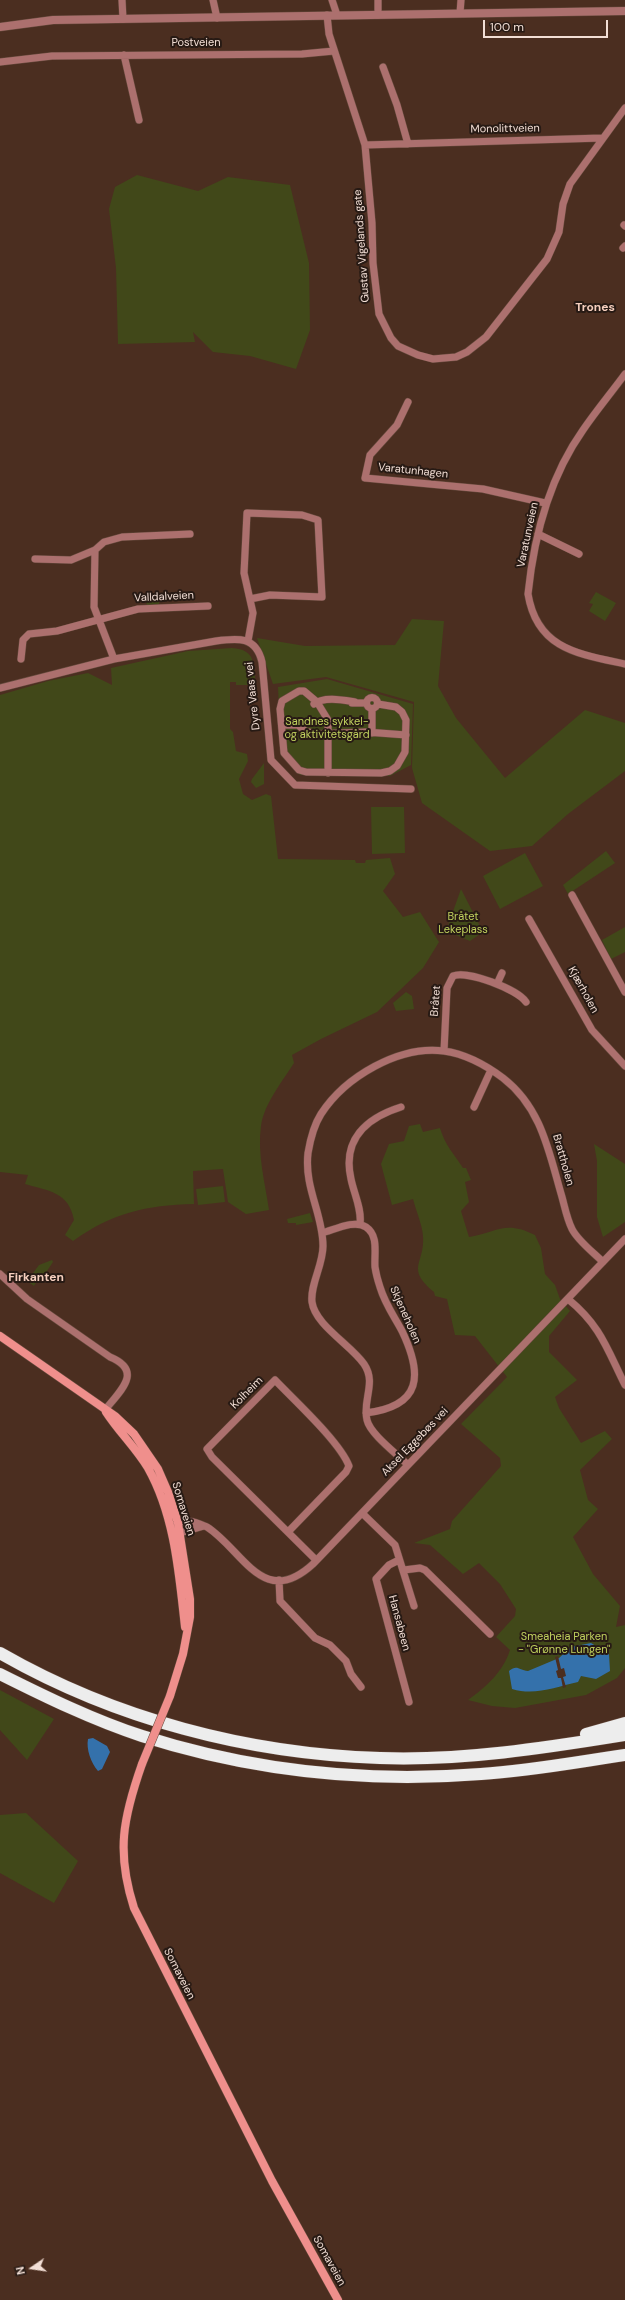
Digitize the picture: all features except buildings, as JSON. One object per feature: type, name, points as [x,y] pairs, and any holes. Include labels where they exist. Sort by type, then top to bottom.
[{"type":"highway","points":[[0,1653],[94,1698],[174,1726],[239,1742],[303,1752],[381,1758],[481,1754],[625,1735]]},
{"type":"highway","points":[[0,1674],[87,1715],[141,1736],[202,1752],[305,1771],[377,1777],[443,1776],[482,1774],[625,1755]]},
{"type":"highway","points":[[538,1747],[625,1723]]},
{"type":"main road","name":"Somaveien","points":[[0,1336],[115,1416],[134,1434],[146,1450],[168,1492],[180,1533],[190,1598],[190,1617],[181,1662],[170,1696],[142,1764],[126,1811],[123,1837],[124,1869],[134,1908],[272,2181],[338,2300]]},
{"type":"main road","name":"Somaveien","points":[[105,1410],[136,1450],[158,1489],[170,1529],[180,1579],[186,1636]]},
{"type":"street","points":[[122,0],[123,19]]},
{"type":"street","points":[[213,0],[217,18]]},
{"type":"street","points":[[332,0],[336,15]]},
{"type":"street","points":[[378,0],[378,15]]},
{"type":"street","points":[[460,13],[461,0]]},
{"type":"street","points":[[0,27],[52,20],[625,11]]},
{"type":"street","name":"Gustav Vigelands gate","points":[[327,16],[334,51],[365,145],[376,304],[381,319],[391,338],[408,352],[433,359],[446,358],[467,352],[486,337],[547,259],[559,232],[563,204],[570,184],[625,108]]},
{"type":"street","name":"Postveien","points":[[0,62],[52,56],[302,54],[334,51]]},
{"type":"street","points":[[124,55],[139,120]]},
{"type":"street","points":[[383,67],[397,105],[408,144]]},
{"type":"street","name":"Monolittveien","points":[[365,145],[602,138]]},
{"type":"street","name":"Varatunveien","points":[[625,374],[582,431],[561,466],[545,503],[528,594],[531,608],[538,625],[546,634],[568,649],[582,655],[625,664]]},
{"type":"street","name":"Varatunhagen","points":[[408,402],[397,425],[370,455],[365,478],[483,489],[545,503]]},
{"type":"street","points":[[0,688],[114,659],[227,640],[248,641],[253,622],[250,599],[244,573],[247,513],[302,515],[318,520],[322,597],[270,595],[250,599]]},
{"type":"street","points":[[35,559],[71,560],[95,550],[104,542],[122,537],[190,534]]},
{"type":"street","points":[[538,534],[579,554]]},
{"type":"street","points":[[95,550],[93,599],[98,619],[114,659]]},
{"type":"street","name":"Valldalveien","points":[[21,659],[23,640],[30,634],[57,631],[138,609],[208,606]]},
{"type":"street","name":"Dyre Vaas vei","points":[[248,641],[257,649],[262,662],[271,760],[294,785],[410,789]]},
{"type":"street","points":[[315,704],[328,700],[341,703],[366,703],[368,707],[396,707],[402,712],[406,720],[406,735],[402,760],[390,771],[381,773],[328,773],[306,772],[299,770],[284,753],[280,709],[282,701],[299,691],[304,691],[328,720],[328,773]]},
{"type":"street","points":[[366,703],[368,699],[372,697],[376,700],[372,733]]},
{"type":"street","points":[[282,725],[298,725],[305,731],[406,735]]},
{"type":"street","points":[[572,895],[625,992]]},
{"type":"street","name":"Kjærholen","points":[[529,919],[592,1030],[625,1066]]},
{"type":"street","points":[[497,984],[502,972]]},
{"type":"street","name":"Bråtet","points":[[444,1051],[447,988],[450,979],[456,975],[497,984],[518,994],[526,1002]]},
{"type":"street","name":"Brattholen","points":[[322,1233],[308,1184],[307,1170],[311,1141],[320,1116],[338,1094],[348,1086],[396,1056],[411,1053],[444,1051],[469,1058],[491,1070],[519,1092],[535,1114],[547,1142],[571,1227],[603,1262]]},
{"type":"street","points":[[474,1107],[491,1070]]},
{"type":"street","points":[[401,1107],[381,1114],[370,1121],[362,1128],[351,1149],[349,1170],[359,1209],[360,1224],[322,1233],[322,1262],[312,1294],[312,1306],[318,1316],[366,1366],[371,1379],[366,1413],[367,1420],[373,1431],[408,1465]]},
{"type":"street","name":"Skjeneholen","points":[[360,1224],[369,1230],[374,1238],[375,1268],[380,1286],[386,1306],[407,1343],[415,1376],[413,1388],[404,1400],[385,1409],[366,1413]]},
{"type":"street","name":"Aksel Eggebøs vei","points":[[178,1523],[200,1522],[219,1536],[253,1572],[269,1579],[279,1580],[299,1575],[316,1560],[362,1513],[625,1239]]},
{"type":"street","points":[[0,1274],[27,1299],[110,1357],[123,1362],[128,1370],[128,1376],[123,1388],[105,1410]]},
{"type":"street","points":[[568,1299],[590,1320],[602,1336],[625,1385]]},
{"type":"street","name":"Kolheim","points":[[288,1532],[346,1472],[349,1466],[345,1458],[316,1422],[275,1380],[207,1449],[212,1457],[316,1560]]},
{"type":"street","name":"Hansabeen","points":[[362,1513],[395,1545],[414,1606]]},
{"type":"street","points":[[170,1529],[178,1523]]},
{"type":"street","points":[[170,1529],[180,1533],[204,1526]]},
{"type":"street","name":"Hansabeen","points":[[399,1560],[389,1565],[376,1579],[409,1702]]},
{"type":"street","points":[[404,1570],[420,1568],[425,1570],[490,1634]]},
{"type":"street","points":[[279,1580],[280,1601],[315,1638],[330,1645],[346,1661],[351,1674],[361,1687]]},
{"type":"green space","points":[[137,175],[198,191],[228,177],[290,185],[309,263],[310,330],[296,369],[250,356],[213,352],[193,332],[195,342],[118,344],[116,268],[109,209],[115,187]]},
{"type":"green space","points":[[596,592],[616,603],[605,621],[589,611],[593,604],[589,603]]},
{"type":"green space","points":[[145,598],[159,598],[159,604],[147,605]]},
{"type":"green space","points":[[412,619],[444,621],[438,686],[456,718],[505,778],[585,710],[625,723],[625,771],[568,814],[532,846],[490,851],[422,803],[412,768],[414,702],[326,677],[273,684],[257,638],[305,646],[395,645]]},
{"type":"green space","points":[[232,648],[240,649],[250,655],[254,665],[256,685],[236,685],[236,682],[230,682],[230,729],[233,732],[236,751],[247,754],[248,761],[239,779],[243,794],[252,800],[266,794],[271,796],[278,859],[355,860],[356,863],[365,863],[366,860],[390,858],[395,874],[383,891],[403,917],[420,912],[439,942],[423,968],[377,1012],[292,1055],[294,1063],[270,1101],[261,1126],[260,1147],[269,1210],[246,1214],[228,1202],[223,1169],[193,1171],[194,1204],[160,1206],[130,1212],[87,1231],[73,1241],[65,1235],[74,1220],[68,1204],[63,1198],[50,1191],[25,1184],[28,1175],[0,1172],[0,695],[48,681],[88,673],[112,685],[111,668],[188,651]]},
{"type":"green space","name":"Sandnes sykkel- og aktivitetsgård","points":[[327,679],[413,704],[411,765],[390,776],[300,775],[281,753],[278,687]]},
{"type":"green space","points":[[264,763],[264,784],[256,788],[251,782]]},
{"type":"green space","points":[[371,807],[404,807],[405,853],[372,854]]},
{"type":"green space","points":[[606,851],[615,863],[568,894],[563,885]]},
{"type":"green space","points":[[525,853],[543,886],[500,909],[483,876]]},
{"type":"green space","name":"Bråtet Lekeplass","points":[[461,889],[483,932],[470,941],[446,931]]},
{"type":"green space","points":[[625,927],[625,952],[611,959],[602,940]]},
{"type":"green space","points":[[406,992],[412,996],[414,1009],[396,1011],[393,1003]]},
{"type":"green space","name":"Smeaheia Parken - \"Grønne Lungen\"","points":[[420,1124],[423,1132],[440,1128],[450,1149],[463,1168],[466,1168],[471,1180],[465,1182],[469,1202],[461,1211],[469,1237],[502,1228],[516,1228],[535,1235],[541,1248],[545,1274],[555,1285],[560,1299],[570,1311],[549,1336],[549,1352],[577,1380],[555,1397],[559,1408],[581,1443],[605,1431],[612,1439],[580,1470],[588,1500],[598,1509],[573,1537],[593,1574],[620,1606],[616,1627],[625,1625],[625,1668],[617,1678],[586,1695],[515,1708],[492,1706],[468,1700],[493,1678],[507,1658],[510,1650],[496,1637],[515,1616],[516,1609],[500,1584],[479,1563],[463,1574],[430,1545],[414,1543],[450,1529],[452,1521],[501,1466],[500,1458],[461,1424],[507,1377],[475,1336],[455,1335],[447,1299],[435,1296],[434,1292],[420,1277],[418,1266],[423,1245],[423,1236],[413,1199],[392,1205],[381,1164],[389,1144],[404,1141],[409,1126]]},
{"type":"green space","points":[[594,1144],[625,1164],[625,1222],[603,1237],[597,1217],[597,1161]]},
{"type":"green space","points":[[223,1186],[225,1202],[198,1205],[196,1189]]},
{"type":"green space","points":[[310,1213],[313,1222],[296,1225],[296,1223],[288,1223],[287,1219]]},
{"type":"green space","points":[[52,1260],[53,1262],[43,1277],[40,1277],[34,1286],[27,1281],[39,1265]]},
{"type":"green space","points":[[0,1690],[54,1719],[27,1760],[0,1730]]},
{"type":"green space","points":[[26,1813],[78,1861],[54,1903],[0,1873],[0,1815]]},
{"type":"water","points":[[591,1643],[609,1654],[610,1671],[596,1679],[581,1676],[578,1682],[545,1690],[529,1692],[512,1689],[509,1671],[512,1669],[516,1668],[528,1671],[559,1658],[571,1647]]},
{"type":"water","points":[[93,1738],[107,1746],[110,1752],[102,1769],[98,1771],[91,1760],[88,1751],[88,1739]]},
{"type":"pier","points":[[558,1656],[561,1669],[564,1668],[566,1676],[563,1677],[566,1687],[563,1688],[561,1678],[558,1678],[556,1671],[558,1670],[555,1657]]},
{"type":"district","name":"Trones","points":[[595,308]]},
{"type":"district","name":"Firkanten","points":[[36,1278]]}]
